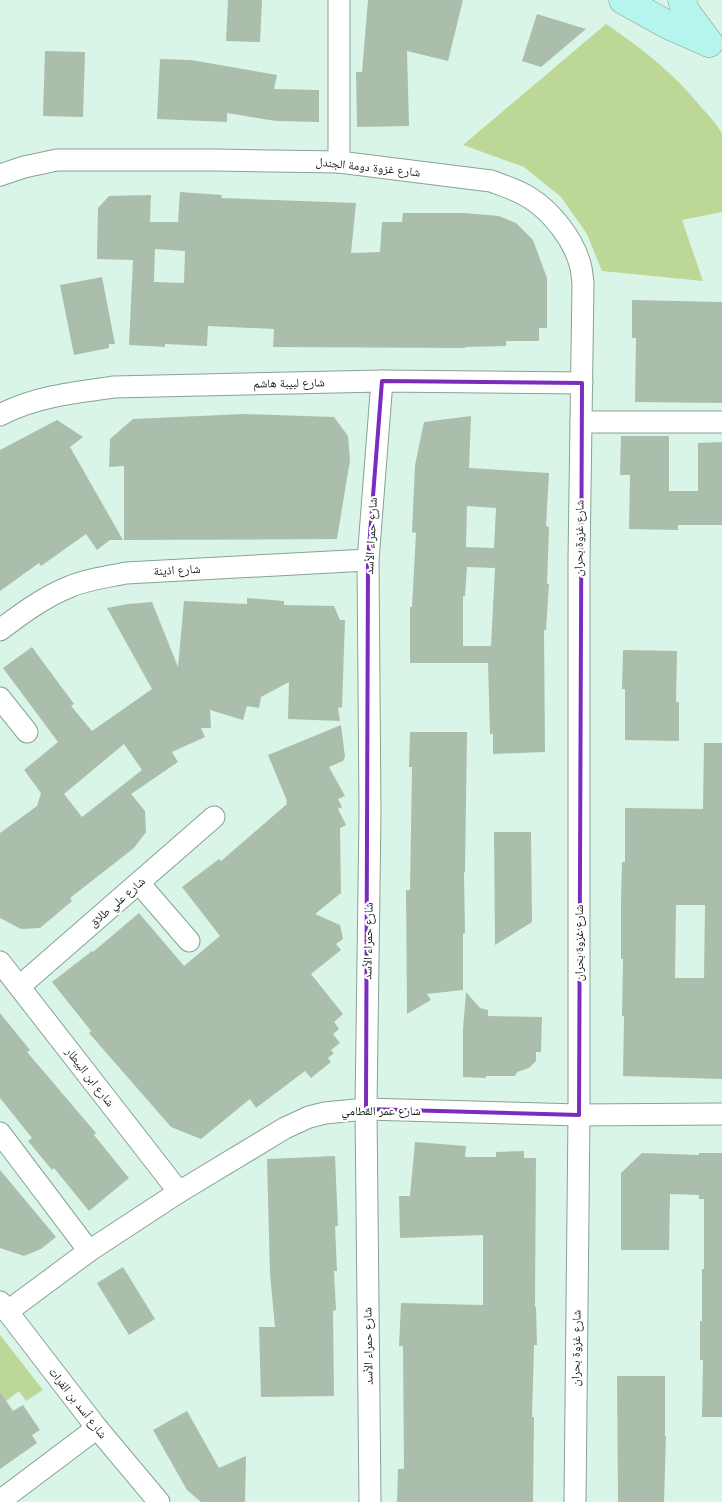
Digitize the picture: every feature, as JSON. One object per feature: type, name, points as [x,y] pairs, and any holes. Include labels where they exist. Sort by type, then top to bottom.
[{"type":"main road","points":[[623,0],[716,49]]},
{"type":"main road","points":[[682,0],[686,12],[716,49]]},
{"type":"street","points":[[339,0],[339,162]]},
{"type":"street","name":"شارع غزوة دومة الجندل","points":[[0,174],[57,160],[215,160],[339,162],[491,181],[530,198],[555,220],[570,242],[580,265],[583,284],[582,383]]},
{"type":"street","name":"شارع لبيبة هاشم","points":[[0,415],[43,399],[114,387],[382,381],[582,383]]},
{"type":"street","name":"شارع حمراء الأسد","points":[[370,1502],[366,1109],[370,813],[368,560],[382,381]]},
{"type":"street","name":"شارع غزوة بحران","points":[[574,1502],[579,1115],[579,561],[582,383]]},
{"type":"street","points":[[581,422],[722,422]]},
{"type":"street","name":"شارع اذينة","points":[[0,630],[49,597],[69,587],[117,575],[368,560]]},
{"type":"street","points":[[0,698],[27,732]]},
{"type":"street","name":"شارع علي طلاق","points":[[20,986],[214,817]]},
{"type":"street","points":[[138,883],[189,941]]},
{"type":"street","name":"شارع ابن البيطار","points":[[0,962],[179,1192]]},
{"type":"street","name":"شارع عمر القطامي","points":[[4,1307],[179,1192],[285,1128],[309,1117],[340,1110],[366,1109],[579,1115],[722,1114]]},
{"type":"street","points":[[0,1133],[89,1251]]},
{"type":"street","name":"شارع أسد بن الفرات","points":[[4,1307],[97,1428],[159,1502]]},
{"type":"street","points":[[0,1501],[97,1428]]},
{"type":"highlighted area","points":[[382,381],[582,383],[579,1115],[366,1109],[368,560]]},
{"type":"green space","points":[[606,24],[644,52],[680,83],[715,123],[722,134],[722,212],[682,220],[703,281],[602,271],[587,234],[561,197],[524,167],[463,145]]},
{"type":"green space","points":[[0,1335],[43,1390],[26,1401],[19,1391],[6,1401],[0,1392]]},
{"type":"building","points":[[228,0],[262,0],[260,42],[226,41]]},
{"type":"building","points":[[368,0],[463,0],[448,61],[407,51],[409,126],[357,127],[356,72],[362,72]]},
{"type":"building","points":[[537,14],[586,29],[541,67],[522,61]]},
{"type":"building","points":[[45,51],[85,52],[83,117],[43,116]]},
{"type":"building","points":[[160,59],[191,60],[277,75],[274,89],[319,90],[319,122],[276,121],[227,113],[227,122],[157,119]]},
{"type":"building","points":[[180,192],[222,195],[221,198],[356,203],[351,253],[380,252],[382,222],[402,222],[403,213],[464,213],[499,216],[516,223],[533,240],[547,278],[547,328],[539,328],[539,341],[506,341],[506,346],[465,348],[273,347],[274,329],[208,326],[207,346],[165,344],[165,347],[129,345],[133,260],[97,259],[98,208],[109,196],[151,195],[150,222],[178,222]],"holes":[[[155,249],[185,251],[184,283],[154,282]]]},
{"type":"building","points":[[102,277],[115,344],[109,344],[109,348],[74,355],[60,285]]},
{"type":"building","points":[[632,300],[722,302],[722,403],[635,402],[636,338],[632,338]]},
{"type":"building","points":[[244,414],[334,417],[348,436],[350,460],[337,539],[124,540],[124,466],[109,467],[110,439],[133,419]]},
{"type":"building","points":[[471,416],[469,468],[549,473],[546,526],[549,527],[547,584],[549,584],[546,630],[544,630],[545,752],[493,754],[493,734],[490,734],[488,663],[410,663],[410,607],[412,607],[416,533],[412,532],[415,465],[424,422]],"holes":[[[467,506],[496,508],[494,548],[466,547]],[[467,567],[495,568],[491,646],[463,646],[463,596],[465,596]]]},
{"type":"building","points":[[57,420],[83,437],[70,447],[123,540],[110,540],[97,550],[86,534],[41,566],[39,563],[0,591],[0,450]]},
{"type":"building","points":[[621,436],[669,436],[669,491],[698,491],[698,443],[722,442],[722,525],[678,525],[678,530],[629,529],[630,475],[620,475]]},
{"type":"building","points":[[247,598],[284,601],[284,605],[334,606],[340,620],[345,620],[342,707],[338,708],[340,721],[288,719],[289,682],[261,697],[259,708],[247,706],[243,720],[210,710],[211,728],[201,728],[205,737],[172,752],[178,762],[131,794],[145,811],[146,832],[134,848],[70,898],[72,901],[40,928],[21,929],[0,918],[0,833],[37,806],[41,793],[24,770],[58,742],[3,668],[32,647],[74,704],[71,706],[92,731],[152,689],[107,608],[152,602],[178,667],[184,601],[247,604]],"holes":[[[124,744],[142,770],[82,817],[64,794]]]},
{"type":"building","points":[[623,650],[677,651],[676,702],[679,702],[679,741],[625,740],[625,689],[622,689]]},
{"type":"building","points":[[341,725],[345,757],[343,761],[329,767],[345,796],[338,799],[342,807],[338,809],[346,825],[340,828],[341,893],[315,914],[340,925],[343,939],[336,944],[341,950],[311,974],[343,1014],[334,1022],[339,1029],[333,1034],[340,1043],[331,1050],[334,1053],[328,1058],[331,1062],[311,1078],[305,1071],[256,1108],[250,1099],[201,1139],[171,1127],[89,1033],[91,1031],[52,982],[93,952],[139,913],[184,966],[220,936],[182,887],[219,859],[221,861],[287,804],[268,755]]},
{"type":"building","points":[[410,732],[467,732],[464,872],[465,933],[463,934],[463,990],[427,994],[431,1000],[407,1014],[406,890],[410,890],[412,767],[409,767]]},
{"type":"building","points":[[704,743],[722,743],[722,1079],[623,1076],[624,1016],[622,1016],[621,901],[622,862],[625,862],[625,808],[703,809]],"holes":[[[676,905],[705,905],[704,978],[675,978]]]},
{"type":"building","points":[[494,832],[531,832],[532,922],[495,945]]},
{"type":"building","points":[[466,992],[480,1008],[488,1010],[488,1016],[542,1017],[541,1052],[536,1052],[536,1061],[529,1068],[517,1072],[515,1076],[463,1077],[463,1029]]},
{"type":"building","points":[[0,1013],[30,1050],[27,1052],[96,1133],[94,1135],[129,1178],[89,1211],[54,1168],[52,1170],[28,1141],[32,1138],[0,1098]]},
{"type":"building","points":[[415,1142],[466,1146],[465,1157],[496,1157],[496,1152],[524,1151],[524,1158],[536,1158],[535,1307],[537,1345],[534,1345],[532,1417],[534,1417],[533,1502],[397,1502],[398,1469],[404,1469],[403,1346],[399,1346],[401,1303],[483,1305],[483,1235],[400,1238],[399,1196],[410,1196]]},
{"type":"building","points":[[642,1153],[699,1155],[699,1153],[722,1153],[722,1417],[702,1417],[703,1360],[700,1360],[700,1321],[702,1321],[702,1269],[704,1269],[704,1199],[699,1199],[699,1195],[670,1194],[669,1250],[621,1250],[621,1173]]},
{"type":"building","points":[[335,1156],[338,1226],[335,1226],[337,1271],[334,1271],[336,1310],[333,1311],[334,1396],[261,1397],[259,1327],[275,1327],[270,1274],[267,1159]]},
{"type":"building","points":[[0,1170],[56,1237],[41,1249],[24,1256],[0,1248]]},
{"type":"building","points":[[123,1267],[155,1319],[129,1335],[97,1283]]},
{"type":"building","points":[[617,1376],[665,1376],[664,1502],[618,1502]]},
{"type":"building","points":[[0,1392],[13,1411],[23,1405],[40,1430],[32,1435],[37,1443],[0,1469]]},
{"type":"building","points":[[187,1411],[219,1468],[246,1456],[245,1502],[201,1502],[187,1490],[153,1430]]}]
